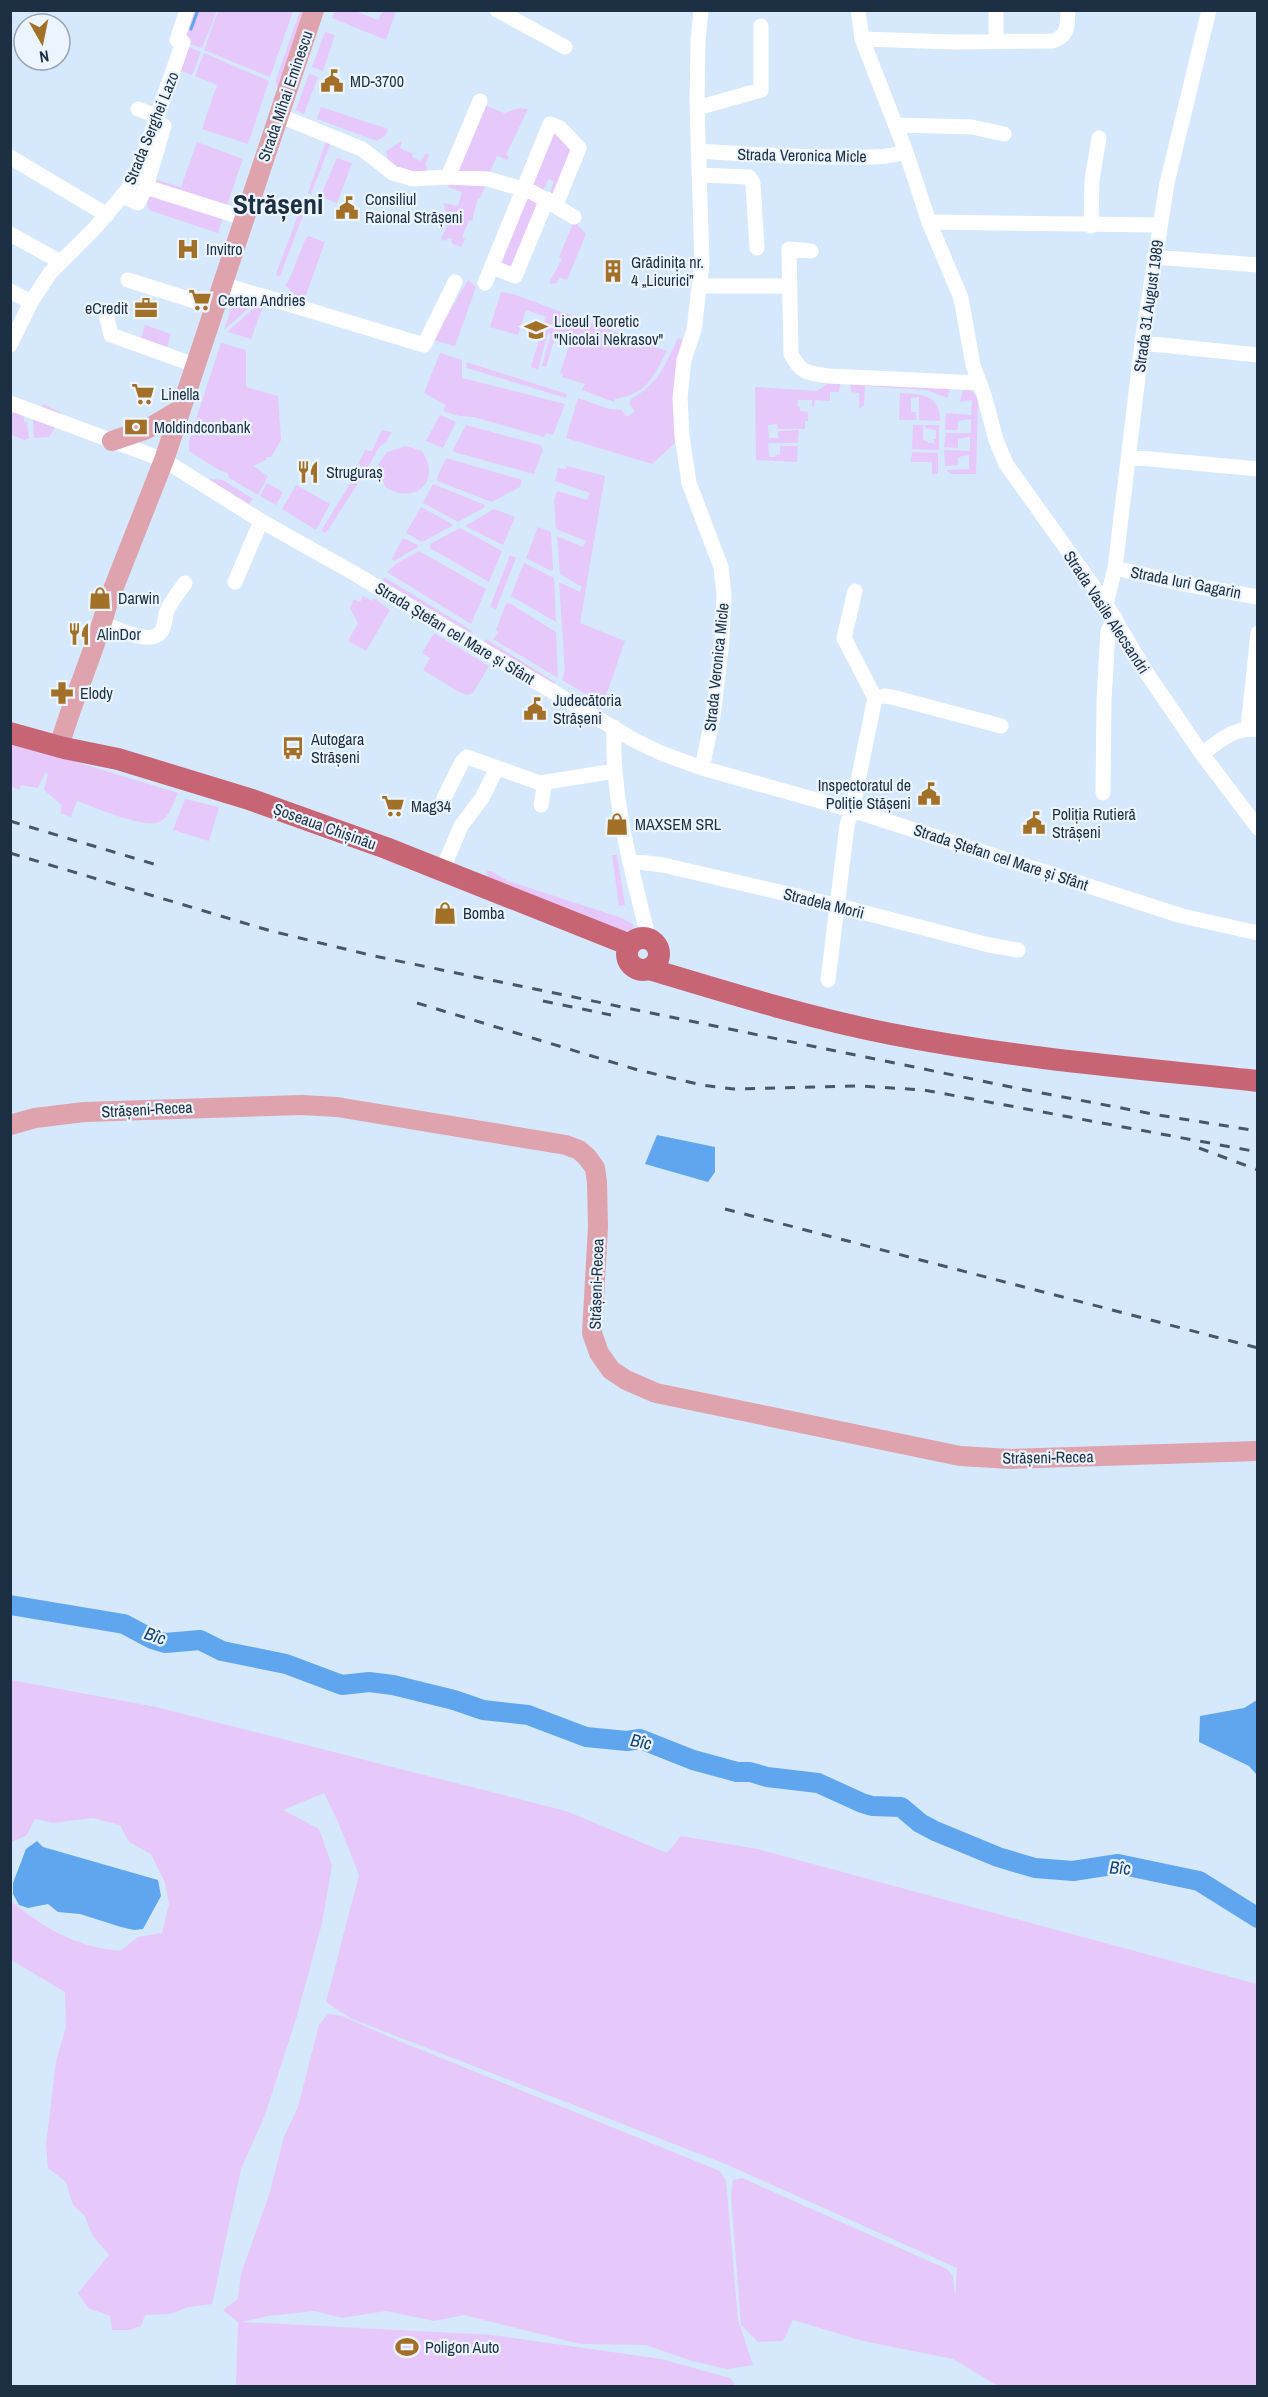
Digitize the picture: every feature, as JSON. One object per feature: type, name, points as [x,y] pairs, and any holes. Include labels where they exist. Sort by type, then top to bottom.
[{"type":"highway","name":"Șoseaua Chișinău","points":[[10,733],[62,748],[118,759],[249,799],[376,844],[643,954]]},
{"type":"highway","points":[[62,748],[120,769],[249,808],[643,954],[799,999],[922,1026],[1048,1045],[1257,1068]]},
{"type":"highway","points":[[643,954],[688,980],[805,1015],[891,1034],[1007,1053],[1257,1081]]},
{"type":"main road","name":"Strada Mihai Eminescu","points":[[62,748],[69,712],[103,623],[108,602],[164,460],[314,10]]},
{"type":"main road","points":[[112,441],[147,429],[181,409]]},
{"type":"main road","name":"Strășeni-Recea","points":[[10,1125],[35,1118],[84,1112],[302,1105],[335,1107],[566,1146],[579,1150],[595,1168],[598,1227],[592,1333],[599,1353],[612,1370],[626,1380],[656,1393],[960,1456],[1011,1459],[1257,1451]]},
{"type":"street","name":"Strada Serghei Lazo","points":[[10,345],[31,302],[50,273],[123,196],[144,154],[168,85],[187,10]]},
{"type":"street","points":[[497,10],[565,47]]},
{"type":"street","name":"Strada Veronica Micle","points":[[701,10],[697,108],[702,262],[693,330],[684,360],[680,398],[682,436],[689,483],[721,567],[724,594],[722,640],[713,716],[702,768]]},
{"type":"street","name":"Strada Vasile Alecsandri","points":[[858,10],[862,39],[896,125],[929,222],[961,298],[973,365],[996,440],[1011,474],[1106,604],[1144,669],[1202,754],[1257,828]]},
{"type":"street","points":[[996,10],[996,40]]},
{"type":"street","points":[[862,39],[964,42],[1053,41],[1062,38],[1067,32],[1068,10]]},
{"type":"street","name":"Strada 31 August 1989","points":[[1106,604],[1115,568],[1154,257],[1167,183],[1209,10]]},
{"type":"street","points":[[697,108],[761,90],[761,26]]},
{"type":"street","points":[[123,196],[138,203],[146,187],[178,89],[168,85]]},
{"type":"street","points":[[448,177],[480,101]]},
{"type":"street","points":[[138,109],[157,116]]},
{"type":"street","points":[[278,115],[362,149],[393,172],[413,179],[448,177],[488,179],[524,190],[551,202],[574,217]]},
{"type":"street","points":[[485,283],[550,124],[560,128],[579,148],[515,276],[492,267]]},
{"type":"street","points":[[896,125],[978,128],[1004,134]]},
{"type":"street","points":[[1091,225],[1092,180],[1099,138]]},
{"type":"street","name":"Strada Veronica Micle","points":[[698,151],[845,157],[892,156],[906,153]]},
{"type":"street","points":[[10,157],[107,215]]},
{"type":"street","name":"Strada Veronica Micle","points":[[699,175],[749,177],[753,183],[757,248]]},
{"type":"street","points":[[146,187],[244,218]]},
{"type":"street","points":[[929,222],[1160,225]]},
{"type":"street","points":[[10,234],[61,262]]},
{"type":"street","points":[[811,251],[789,249],[790,354],[797,366],[806,373],[829,376],[979,383]]},
{"type":"street","points":[[1154,257],[1257,265]]},
{"type":"street","points":[[128,280],[214,307]]},
{"type":"street","points":[[222,284],[424,345],[455,282]]},
{"type":"street","points":[[700,286],[789,286]]},
{"type":"street","points":[[10,291],[31,302]]},
{"type":"street","points":[[106,314],[111,335],[195,364]]},
{"type":"street","points":[[1142,343],[1257,355]]},
{"type":"street","name":"Strada Ștefan cel Mare și Sfânt","points":[[10,403],[164,460],[261,520],[634,740],[661,753],[702,768],[852,810],[1182,916],[1257,933]]},
{"type":"street","points":[[1129,457],[1257,470]]},
{"type":"street","points":[[235,582],[261,520]]},
{"type":"street","name":"Strada Iuri Gagarin","points":[[1115,568],[1179,583],[1257,597]]},
{"type":"street","points":[[103,623],[143,637],[155,636],[164,627],[166,612],[185,583]]},
{"type":"street","points":[[828,980],[839,906],[847,825],[875,698],[844,638],[855,591]]},
{"type":"street","points":[[1103,793],[1104,700],[1108,631],[1115,618]]},
{"type":"street","points":[[1202,754],[1232,733],[1253,729],[1257,633]]},
{"type":"street","points":[[875,698],[892,697],[1001,726]]},
{"type":"street","points":[[614,727],[615,771],[643,954]]},
{"type":"street","points":[[444,798],[462,762],[467,757],[533,782],[615,771]]},
{"type":"street","points":[[442,871],[461,826],[482,798],[497,768]]},
{"type":"street","points":[[541,805],[545,782]]},
{"type":"street","name":"Stradela Morii","points":[[630,861],[663,865],[839,906],[989,945],[1018,950]]},
{"type":"shaded area","points":[[190,11],[217,11],[202,48],[189,44],[184,38]]},
{"type":"shaded area","points":[[218,11],[293,11],[270,77],[204,50]]},
{"type":"shaded area","points":[[300,11],[307,11],[280,89],[276,80]]},
{"type":"shaded area","points":[[335,11],[355,11],[378,20],[383,11],[396,11],[386,40],[332,18]]},
{"type":"shaded area","points":[[325,32],[335,35],[323,71],[312,67]]},
{"type":"shaded area","points":[[186,46],[201,52],[192,75],[177,69]]},
{"type":"shaded area","points":[[204,53],[269,81],[248,144],[202,129],[217,85],[195,76]]},
{"type":"shaded area","points":[[309,74],[318,77],[304,114],[296,110]]},
{"type":"shaded area","points":[[482,104],[504,113],[520,108],[528,109],[506,155],[509,157],[507,160],[497,156],[489,174],[453,174]]},
{"type":"shaded area","points":[[321,107],[388,129],[385,136],[377,141],[317,119]]},
{"type":"shaded area","points":[[551,131],[556,131],[573,155],[553,196],[550,191],[554,182],[549,179],[543,190],[530,184]]},
{"type":"shaded area","points":[[326,141],[331,142],[311,194],[308,193]]},
{"type":"shaded area","points":[[402,141],[400,148],[413,154],[412,157],[421,161],[426,153],[429,155],[425,165],[427,166],[426,175],[390,168],[386,151]]},
{"type":"shaded area","points":[[197,142],[243,159],[226,208],[155,183],[157,180],[181,187]]},
{"type":"shaded area","points":[[337,158],[352,163],[337,203],[326,199],[322,193]]},
{"type":"shaded area","points":[[449,183],[486,184],[478,198],[472,221],[469,220],[462,237],[465,239],[461,247],[451,243],[452,239],[447,238],[446,241],[441,239],[447,227],[444,203],[458,206],[462,192],[448,187]]},
{"type":"shaded area","points":[[150,195],[223,217],[218,233],[149,210],[147,203]]},
{"type":"shaded area","points":[[531,198],[540,202],[514,270],[498,263],[527,199]]},
{"type":"shaded area","points":[[300,210],[305,210],[280,276],[277,276],[276,274]]},
{"type":"shaded area","points":[[574,221],[586,234],[567,280],[559,277],[557,283],[549,283],[562,259],[559,257]]},
{"type":"shaded area","points":[[308,236],[325,242],[303,303],[285,285]]},
{"type":"shaded area","points":[[468,280],[476,287],[455,346],[433,340]]},
{"type":"shaded area","points":[[237,291],[259,299],[224,330]]},
{"type":"shaded area","points":[[501,292],[513,294],[667,351],[648,383],[635,393],[615,399],[614,402],[582,390],[585,384],[562,377],[563,374],[560,373],[571,340],[562,336],[556,334],[546,367],[542,366],[551,334],[548,333],[538,369],[531,367],[546,317],[526,310],[518,335],[490,327]]},
{"type":"shaded area","points":[[263,300],[265,301],[251,339],[227,332]]},
{"type":"shaded area","points":[[145,325],[171,334],[167,347],[141,338]]},
{"type":"shaded area","points":[[678,338],[682,339],[675,443],[652,464],[566,438],[578,398],[609,409],[622,410],[627,417],[635,411],[629,404],[630,400],[648,387],[660,374]]},
{"type":"shaded area","points":[[221,343],[246,350],[246,387],[278,396],[281,440],[271,457],[253,466],[268,476],[258,495],[229,478],[228,473],[219,470],[189,451],[189,441]]},
{"type":"shaded area","points":[[440,353],[462,360],[462,378],[565,404],[553,435],[546,433],[544,437],[474,417],[459,416],[443,411],[446,405],[424,393]]},
{"type":"shaded area","points":[[466,362],[567,394],[566,398],[467,368]]},
{"type":"shaded area","points":[[833,380],[968,388],[978,398],[976,474],[951,474],[946,470],[969,469],[969,455],[958,457],[958,465],[945,466],[944,450],[970,451],[970,437],[958,439],[958,448],[944,447],[946,433],[971,433],[971,419],[958,421],[958,430],[945,430],[946,413],[971,415],[972,400],[960,402],[963,390],[949,389],[948,398],[926,390],[865,386],[864,405],[859,409],[859,393],[851,392],[850,384],[840,384],[839,392],[830,392],[830,401],[815,400],[814,407],[812,407],[812,400],[798,400],[797,406],[800,407],[800,411],[808,412],[805,429],[778,429],[777,424],[768,425],[769,438],[778,438],[778,431],[799,430],[798,443],[768,443],[769,457],[780,454],[780,446],[798,446],[797,462],[756,460],[755,387],[817,391]]},
{"type":"shaded area","points":[[900,393],[928,397],[937,405],[940,421],[919,420],[919,397],[911,398],[911,412],[916,412],[916,420],[899,420]]},
{"type":"shaded area","points":[[44,404],[61,413],[61,418],[49,437],[34,438],[33,416]]},
{"type":"shaded area","points":[[14,411],[24,417],[24,422],[27,422],[29,438],[25,440],[11,435],[11,417]]},
{"type":"shaded area","points":[[440,415],[456,422],[443,448],[426,441]]},
{"type":"shaded area","points":[[466,425],[540,445],[543,450],[534,474],[454,452]]},
{"type":"shaded area","points":[[913,425],[923,425],[923,440],[934,443],[936,430],[925,428],[925,425],[939,425],[939,450],[912,449]]},
{"type":"shaded area","points":[[382,430],[392,432],[386,442],[379,447],[367,469],[361,468],[359,463],[365,450],[372,451]]},
{"type":"shaded area","points":[[406,446],[422,451],[429,472],[427,481],[422,487],[406,494],[385,487],[378,464],[387,452]]},
{"type":"shaded area","points":[[912,452],[938,453],[938,474],[932,474],[932,462],[911,462]]},
{"type":"shaded area","points":[[446,458],[522,480],[520,487],[492,502],[437,481]]},
{"type":"shaded area","points":[[567,466],[605,476],[580,623],[625,641],[603,704],[562,680],[565,671],[559,582],[580,592],[582,587],[560,574],[557,536],[583,547],[586,541],[556,529],[554,500],[557,491],[587,500],[590,493],[555,481],[558,468],[566,469]]},
{"type":"shaded area","points":[[356,474],[360,480],[326,533],[321,531]]},
{"type":"shaded area","points":[[208,479],[223,480],[253,499],[249,504]]},
{"type":"shaded area","points":[[267,483],[283,492],[276,505],[260,496]]},
{"type":"shaded area","points":[[433,484],[485,505],[485,507],[458,522],[423,503]]},
{"type":"shaded area","points":[[296,485],[330,504],[316,530],[282,509]]},
{"type":"shaded area","points":[[421,507],[454,525],[422,542],[406,533]]},
{"type":"shaded area","points":[[494,509],[515,517],[503,545],[465,526]]},
{"type":"shaded area","points":[[538,527],[551,532],[553,569],[551,571],[526,558]]},
{"type":"shaded area","points":[[460,528],[502,551],[489,582],[430,548],[430,544]]},
{"type":"shaded area","points":[[403,538],[418,547],[394,561],[393,556]]},
{"type":"shaded area","points":[[419,551],[486,589],[471,624],[387,572]]},
{"type":"shaded area","points":[[510,555],[516,558],[496,609],[490,607]]},
{"type":"shaded area","points":[[524,563],[554,578],[556,622],[511,596]]},
{"type":"shaded area","points":[[384,577],[471,630],[473,634],[383,581]]},
{"type":"shaded area","points":[[363,596],[372,601],[374,598],[390,610],[366,651],[348,641],[358,623],[350,608],[354,599],[360,602]]},
{"type":"shaded area","points":[[509,603],[556,632],[558,678],[493,639],[499,632],[496,630],[506,604]]},
{"type":"shaded area","points":[[434,633],[489,666],[473,693],[467,695],[461,693],[423,670],[430,658],[422,653]]},
{"type":"shaded area","points":[[486,639],[555,682],[554,684],[484,642]]},
{"type":"shaded area","points":[[11,742],[178,793],[168,814],[159,822],[142,823],[77,801],[71,817],[60,813],[62,805],[44,790],[48,774],[45,773],[38,788],[21,785],[19,790],[11,786]]},
{"type":"shaded area","points":[[185,799],[219,807],[209,841],[173,830]]},
{"type":"shaded area","points":[[612,855],[617,855],[625,905],[619,906]]},
{"type":"shaded area","points":[[487,871],[508,881],[622,918],[634,925],[626,934],[488,879]]},
{"type":"shaded area","points":[[11,1680],[156,1707],[566,1811],[667,1853],[681,1836],[757,1849],[1257,1984],[1257,2386],[998,2386],[953,2359],[863,2341],[793,2320],[783,2341],[758,2342],[741,2325],[731,2195],[733,2180],[742,2178],[947,2269],[953,2276],[955,2299],[957,2268],[728,2165],[350,2018],[326,2002],[359,1875],[324,1793],[283,1810],[319,1829],[332,1866],[322,1923],[296,2019],[265,2115],[241,2169],[212,2304],[189,2307],[170,2314],[145,2315],[141,2326],[129,2330],[112,2330],[110,2316],[88,2308],[78,2293],[109,2255],[92,2235],[85,2216],[73,2205],[66,2182],[48,2168],[46,2145],[56,2061],[66,2027],[65,1992],[11,1960],[11,1901],[36,1920],[75,1941],[120,1951],[138,1937],[162,1933],[169,1904],[165,1883],[151,1854],[129,1842],[120,1825],[93,1818],[53,1823],[35,1819],[26,1836],[11,1842]]},
{"type":"shaded area","points":[[328,2014],[342,2016],[720,2171],[726,2181],[738,2320],[753,2365],[727,2369],[692,2361],[646,2345],[580,2344],[464,2315],[434,2321],[386,2311],[342,2318],[314,2311],[268,2316],[242,2322],[493,2335],[661,2359],[730,2378],[736,2386],[236,2386],[238,2322],[223,2310],[238,2299],[241,2274],[269,2195],[284,2137],[298,2107],[319,2025]]},
{"type":"water","points":[[657,1135],[715,1147],[715,1172],[708,1182],[645,1164]]},
{"type":"water","points":[[1257,1700],[1257,1775],[1249,1766],[1199,1742],[1200,1716],[1244,1708]]},
{"type":"water","points":[[37,1841],[43,1847],[158,1880],[161,1896],[143,1929],[134,1930],[80,1914],[58,1912],[48,1904],[28,1908],[19,1905],[13,1894],[13,1883],[26,1849]]},
{"type":"waterway","points":[[191,29],[198,10]]},
{"type":"waterway","name":"Bîc","points":[[10,1605],[124,1624],[152,1639],[165,1643],[200,1640],[222,1651],[286,1664],[342,1685],[369,1682],[393,1685],[454,1700],[483,1710],[528,1715],[586,1737],[627,1741],[640,1739],[693,1760],[737,1772],[818,1783],[872,1806],[901,1807],[920,1823],[935,1831],[998,1857],[1035,1868],[1073,1871],[1118,1864],[1199,1881],[1258,1918]]},
{"type":"railway","points":[[10,821],[157,865]]},
{"type":"railway","points":[[10,853],[271,931],[374,956],[1021,1089],[1258,1131]]},
{"type":"railway","points":[[543,1001],[611,1015]]},
{"type":"railway","points":[[417,1003],[638,1070],[702,1085],[734,1089],[859,1086],[924,1090],[1258,1152]]},
{"type":"railway","points":[[1199,1148],[1258,1170]]},
{"type":"railway","points":[[725,1209],[1258,1348]]},
{"type":"place","name":"MD-3700","points":[[332,81]]},
{"type":"place","name":"Consiliul Raional Strășeni","points":[[347,208]]},
{"type":"place","name":"Invitro","points":[[188,249]]},
{"type":"place","name":"Grădinița nr. 4 „Licurici”","points":[[613,271]]},
{"type":"place","name":"Certan Andries","points":[[200,300]]},
{"type":"place","name":"eCredit","points":[[146,308]]},
{"type":"place","name":"Liceul Teoretic \"Nicolai Nekrasov\"","points":[[536,330]]},
{"type":"place","name":"Linella","points":[[143,394]]},
{"type":"place","name":"Moldindconbank","points":[[136,427]]},
{"type":"place","name":"Struguraș","points":[[308,472]]},
{"type":"place","name":"Darwin","points":[[100,598]]},
{"type":"place","name":"AlinDor","points":[[79,634]]},
{"type":"place","name":"Elody","points":[[62,693]]},
{"type":"place","name":"Judecătoria Strășeni","points":[[535,709]]},
{"type":"place","name":"Autogara Strășeni","points":[[293,748]]},
{"type":"place","name":"Inspectoratul de Poliție Stășeni","points":[[929,794]]},
{"type":"place","name":"Mag34","points":[[393,806]]},
{"type":"place","name":"Poliția Rutieră Strășeni","points":[[1034,823]]},
{"type":"place","name":"MAXSEM SRL","points":[[617,824]]},
{"type":"place","name":"Bomba","points":[[445,913]]},
{"type":"place","name":"Poligon Auto","points":[[407,2347]]},
{"type":"district","name":"Strășeni","points":[[278,204]]}]
